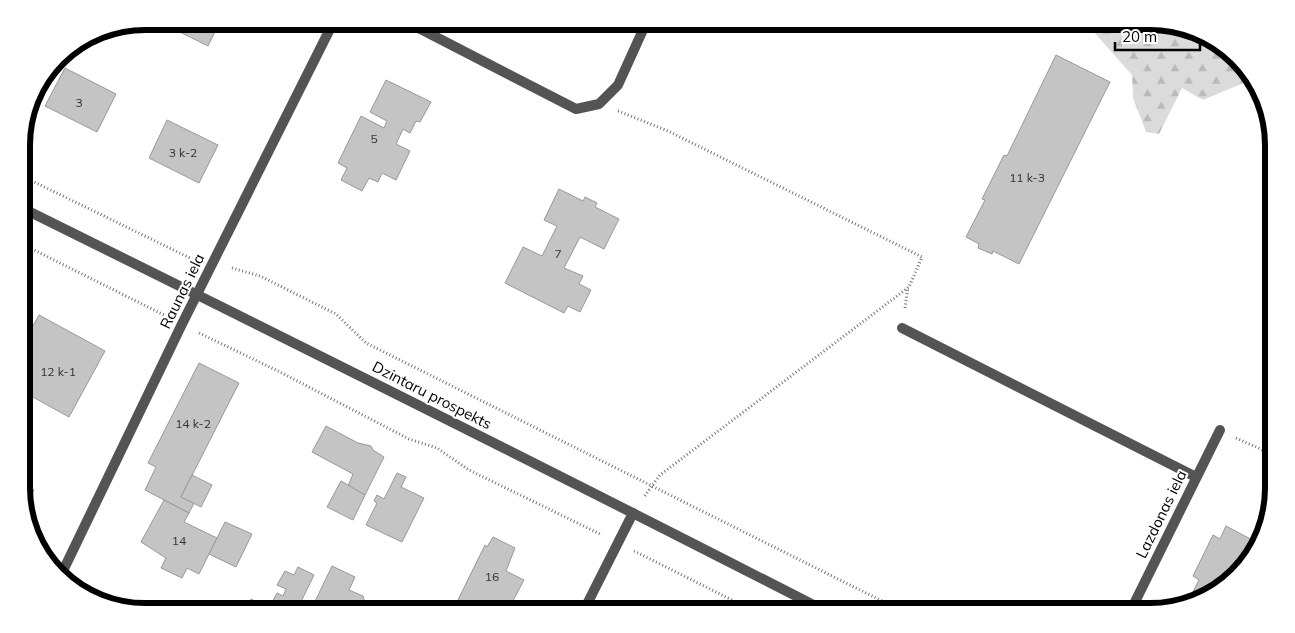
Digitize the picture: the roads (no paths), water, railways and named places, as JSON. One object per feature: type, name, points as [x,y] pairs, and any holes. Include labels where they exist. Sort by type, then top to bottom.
[{"type":"street","name":"Raunas iela","points":[[64,569],[182,324],[329,30]]},
{"type":"street","points":[[422,30],[576,109],[599,104],[618,85],[644,30]]},
{"type":"street","name":"Dzintaru prospekts","points":[[30,212],[197,294],[809,603]]},
{"type":"street","points":[[902,328],[1196,477]]},
{"type":"street","name":"Lazdonas iela","points":[[1134,603],[1220,430]]},
{"type":"street","points":[[588,603],[633,513]]}]
